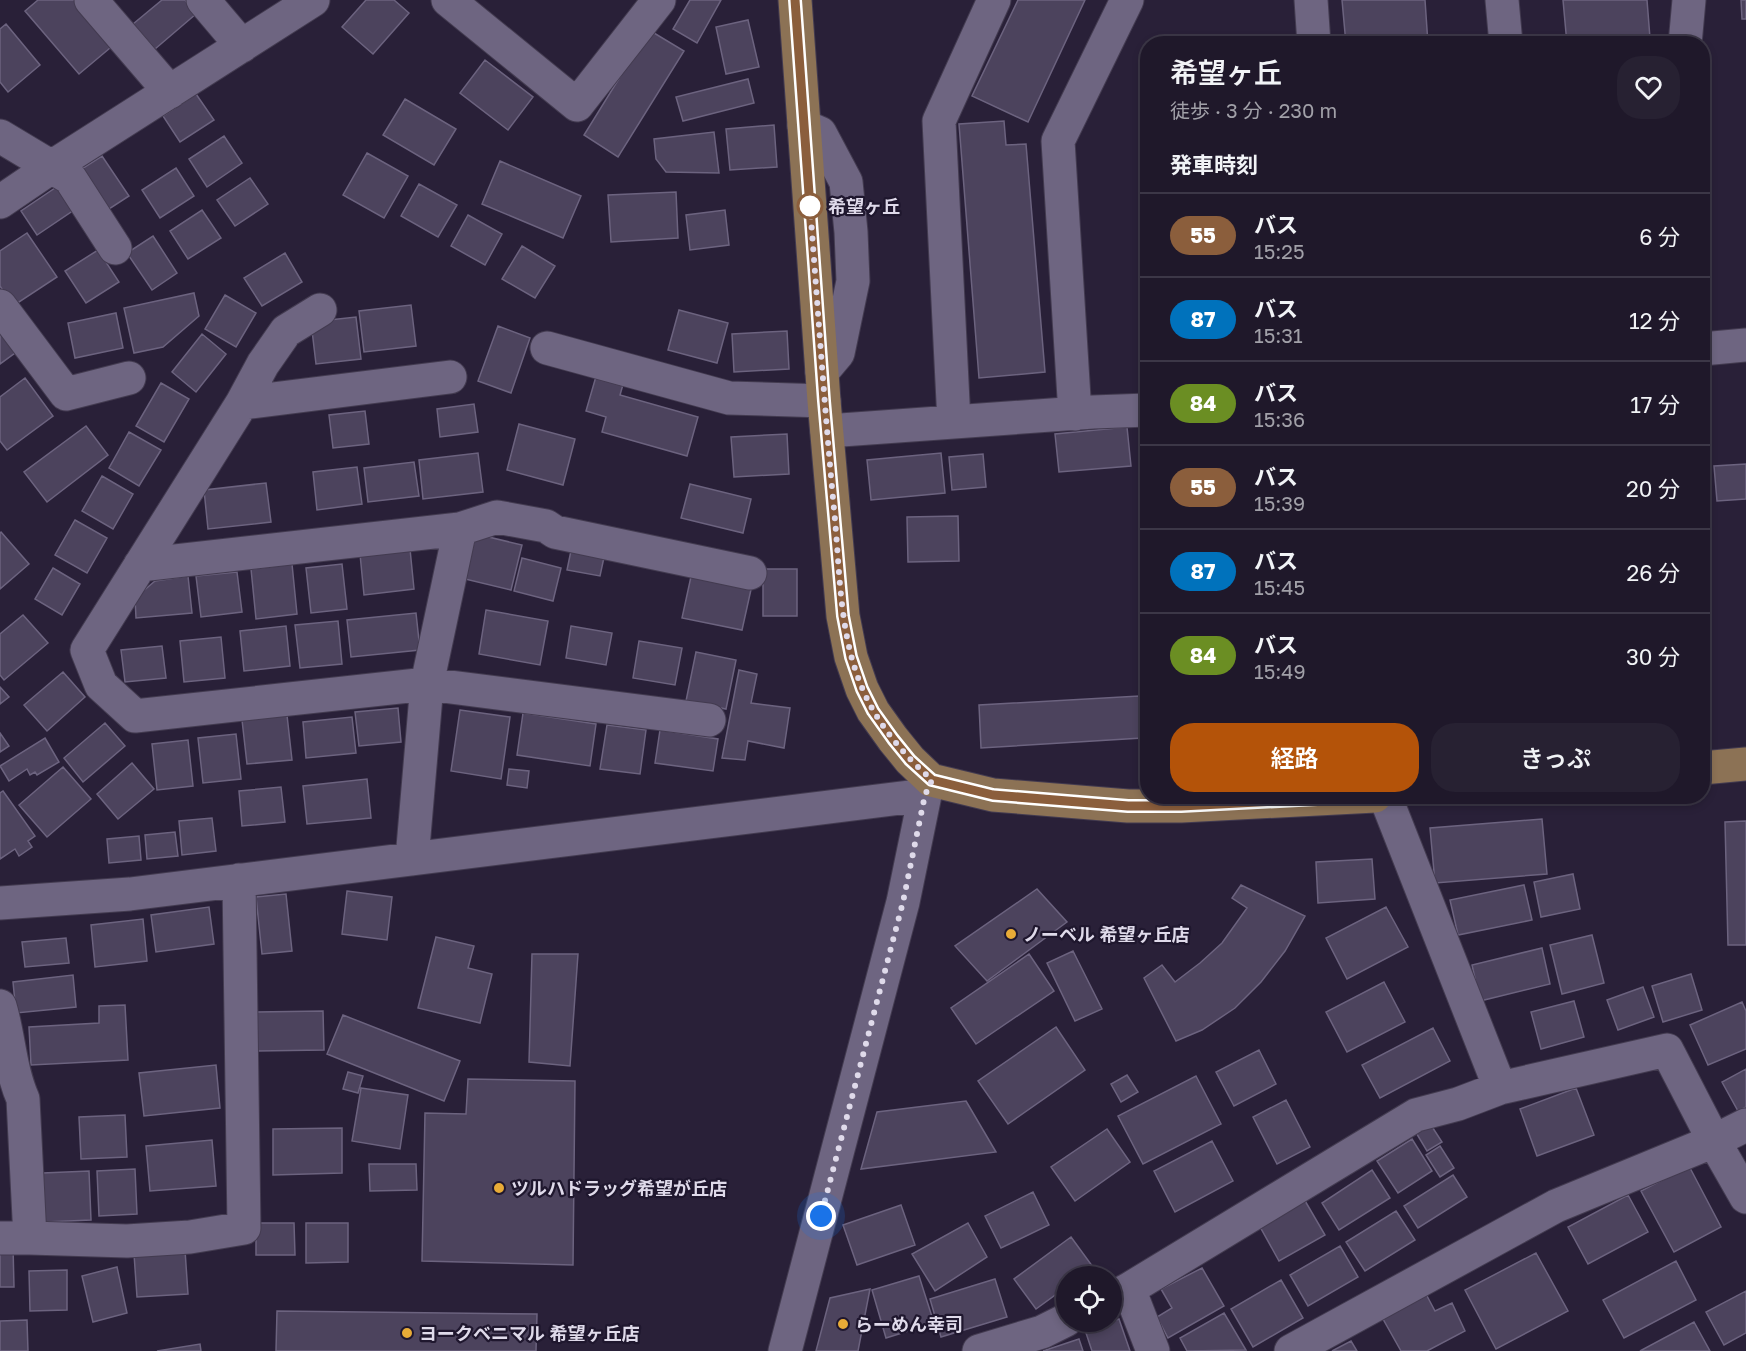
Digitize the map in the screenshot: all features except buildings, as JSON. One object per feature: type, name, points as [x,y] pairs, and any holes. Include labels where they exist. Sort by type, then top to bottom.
[{"type":"main road","points":[[795,0],[824,402],[843,616],[851,657],[862,689],[873,711],[928,788],[1128,806],[1220,804]]},
{"type":"main road","points":[[1710,767],[1746,764]]},
{"type":"street","points":[[91,0],[170,92]]},
{"type":"street","points":[[203,0],[242,46]]},
{"type":"street","points":[[0,202],[52,166],[312,0]]},
{"type":"street","points":[[448,0],[577,105],[658,0]]},
{"type":"street","points":[[954,422],[939,121],[994,0]]},
{"type":"street","points":[[1075,414],[1058,141],[1127,0]]},
{"type":"street","points":[[1311,0],[1313,36]]},
{"type":"street","points":[[1502,0],[1505,36]]},
{"type":"street","points":[[1686,36],[1689,0]]},
{"type":"street","points":[[0,136],[70,178],[115,248]]},
{"type":"street","points":[[0,306],[66,394],[129,378]]},
{"type":"street","points":[[320,310],[286,331],[263,364],[242,403],[87,650],[101,685],[135,716],[427,684],[709,720]]},
{"type":"street","points":[[1710,348],[1746,345]]},
{"type":"street","points":[[547,348],[729,398],[824,402],[954,422],[1140,410]]},
{"type":"street","points":[[242,403],[450,378]]},
{"type":"street","points":[[140,566],[460,529],[497,517],[546,526],[555,532],[750,573]]},
{"type":"street","points":[[412,859],[427,684],[460,529]]},
{"type":"street","points":[[0,903],[130,894],[412,859],[928,788],[903,902],[785,1351]]},
{"type":"street","points":[[1388,804],[1500,1088]]},
{"type":"street","points":[[0,1006],[16,1083],[23,1099],[15,1238],[126,1241],[190,1237],[244,1228],[239,880]]},
{"type":"street","points":[[1122,1293],[1416,1115],[1458,1104],[1500,1088],[1667,1050],[1746,1197]]},
{"type":"street","points":[[1291,1351],[1556,1206],[1714,1141],[1746,1125]]},
{"type":"street","points":[[1122,1297],[1153,1351]]},
{"type":"street","points":[[979,1351],[1042,1332],[1056,1325]]},
{"type":"bus line","name":"55","points":[[795,0],[824,401],[843,616],[851,657],[862,689],[873,711],[910,760],[932,780],[993,795],[1063,801],[1128,806],[1220,804]]},
{"type":"place","name":"希望ヶ丘","points":[[810,206]]},
{"type":"place","name":"ノーベル 希望ヶ丘店","points":[[1011,934]]},
{"type":"place","name":"ツルハドラッグ希望が丘店","points":[[499,1188]]},
{"type":"place","name":"らーめん幸司","points":[[843,1324]]},
{"type":"place","name":"ヨークベニマル 希望ヶ丘店","points":[[407,1333]]},
{"type":"route","points":[[810,206],[843,616],[851,657],[862,689],[873,711],[910,760],[932,780],[925,795],[903,902],[821,1216]]}]
